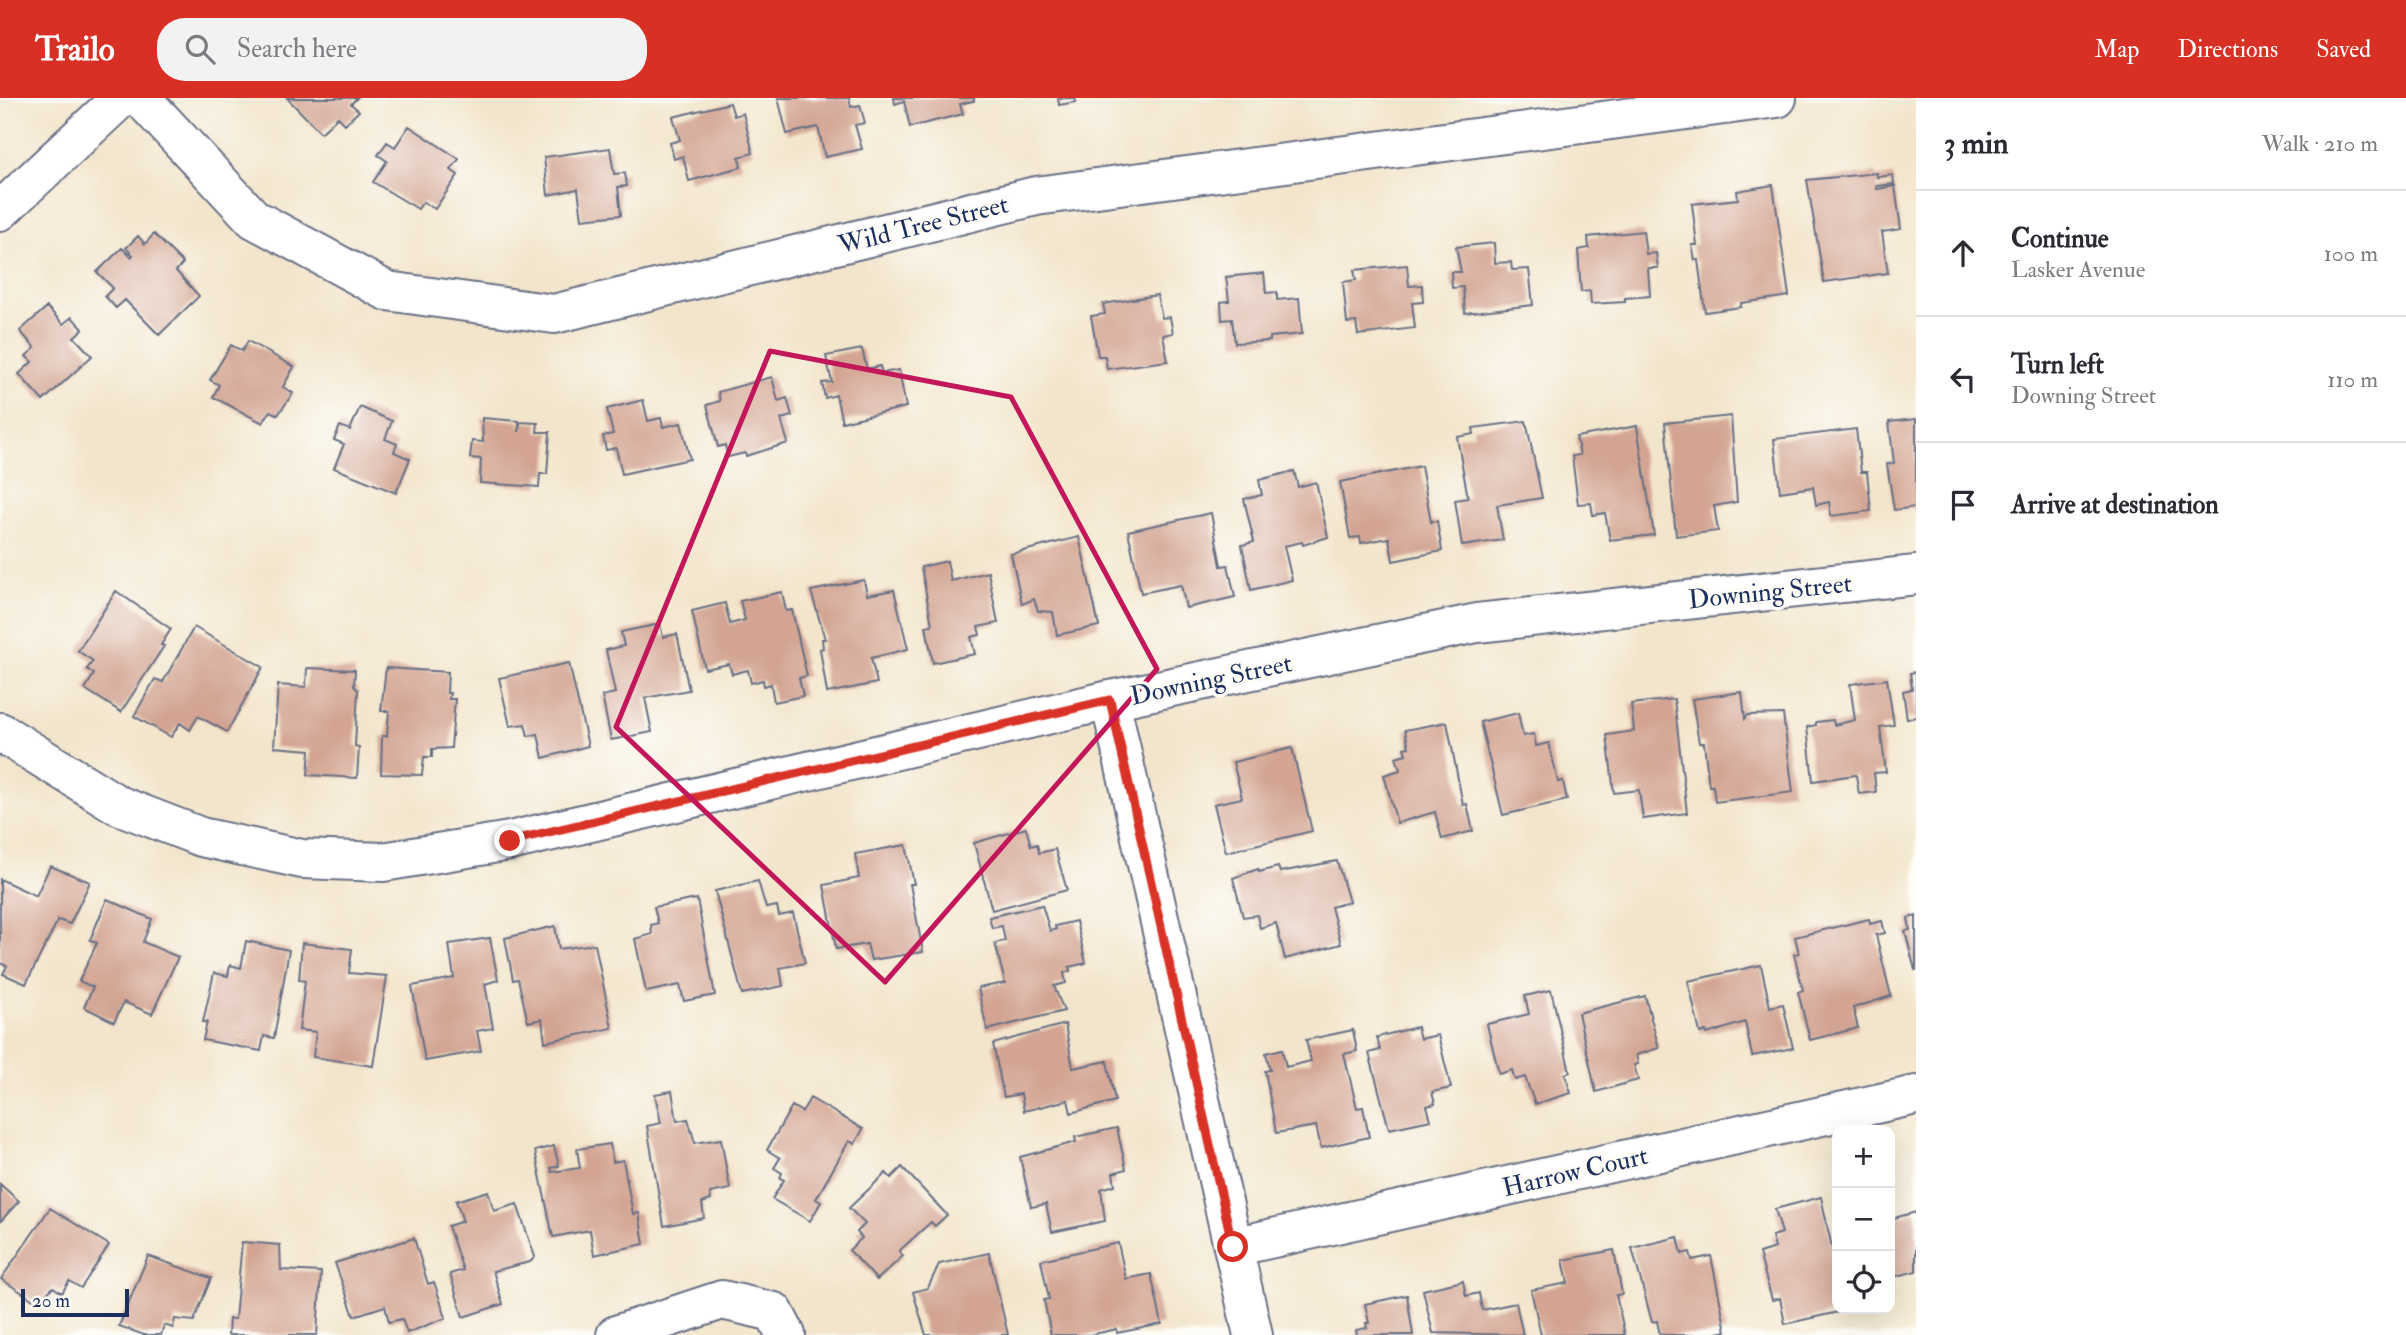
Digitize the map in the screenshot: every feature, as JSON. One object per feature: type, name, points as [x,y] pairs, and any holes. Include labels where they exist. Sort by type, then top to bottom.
[{"type":"street","points":[[0,211],[121,98]]},
{"type":"street","name":"Wild Tree Street","points":[[141,98],[254,219],[387,291],[555,314],[1036,196],[1729,101],[1777,98]]},
{"type":"street","name":"Downing Street","points":[[1,735],[118,805],[201,837],[302,859],[383,862],[510,841],[1110,700],[1476,623],[1916,575]]},
{"type":"street","points":[[1110,700],[1253,1335]]},
{"type":"street","name":"Harrow Court","points":[[1233,1247],[1916,1095]]},
{"type":"street","points":[[616,1335],[722,1300],[780,1324]]},
{"type":"highlighted area","points":[[770,351],[1011,397],[1157,669],[885,982],[616,727]]},
{"type":"building","points":[[287,98],[357,98],[351,104],[359,111],[345,124],[338,117],[321,133]]},
{"type":"building","points":[[778,98],[849,98],[851,107],[860,105],[865,123],[855,125],[862,149],[825,157],[818,127],[787,134]]},
{"type":"building","points":[[894,98],[974,98],[974,101],[960,104],[963,114],[910,127],[904,101],[895,104]]},
{"type":"building","points":[[1058,98],[1075,98],[1076,102],[1059,105]]},
{"type":"building","points":[[730,103],[734,116],[743,113],[753,153],[739,157],[741,167],[689,181],[683,156],[674,159],[670,143],[680,140],[673,117]]},
{"type":"building","points":[[409,126],[459,159],[451,170],[458,175],[435,209],[423,202],[418,209],[373,182],[387,161],[378,155],[387,142],[395,147]]},
{"type":"building","points":[[610,148],[614,174],[625,173],[627,186],[618,187],[621,215],[582,219],[578,189],[548,195],[544,157]]},
{"type":"building","points":[[1877,173],[1877,177],[1893,175],[1894,184],[1876,186],[1877,189],[1895,186],[1901,229],[1882,232],[1888,273],[1824,282],[1807,180]]},
{"type":"building","points":[[1773,185],[1789,296],[1741,303],[1741,307],[1705,312],[1698,260],[1695,260],[1692,245],[1697,245],[1692,204],[1738,199],[1737,191]]},
{"type":"building","points":[[1643,231],[1646,254],[1656,253],[1658,268],[1648,268],[1650,296],[1625,298],[1625,302],[1591,304],[1590,291],[1581,292],[1578,250],[1589,248],[1588,237]]},
{"type":"building","points":[[154,234],[183,263],[176,271],[199,296],[159,335],[125,300],[116,308],[105,296],[113,288],[97,272],[122,248],[131,257],[133,255],[126,248],[138,236],[145,244]]},
{"type":"building","points":[[1494,243],[1495,263],[1511,262],[1512,270],[1529,269],[1533,305],[1465,313],[1463,287],[1452,288],[1451,272],[1461,272],[1456,247]]},
{"type":"building","points":[[1407,265],[1409,286],[1422,285],[1423,302],[1412,303],[1415,328],[1358,335],[1356,322],[1347,323],[1343,282],[1356,280],[1354,270]]},
{"type":"building","points":[[1264,273],[1266,293],[1277,292],[1277,300],[1299,298],[1302,334],[1270,337],[1270,341],[1235,343],[1232,319],[1222,320],[1221,302],[1229,301],[1226,277]]},
{"type":"building","points":[[1157,295],[1162,318],[1170,317],[1173,333],[1163,335],[1168,361],[1107,369],[1105,356],[1098,356],[1091,316],[1105,314],[1103,304]]},
{"type":"building","points":[[47,307],[63,324],[72,317],[83,329],[74,337],[92,356],[43,401],[19,374],[32,362],[26,356],[35,348],[20,331]]},
{"type":"building","points":[[248,341],[294,367],[283,387],[293,393],[278,415],[270,411],[263,423],[213,397],[219,385],[210,380],[231,345],[242,351]]},
{"type":"building","points":[[862,349],[867,369],[880,366],[882,373],[899,370],[906,407],[842,422],[836,395],[825,398],[822,383],[832,382],[826,356]]},
{"type":"building","points":[[772,377],[778,401],[787,398],[792,416],[781,419],[788,443],[746,456],[745,453],[728,457],[725,445],[718,447],[707,405],[720,401],[718,392]]},
{"type":"building","points":[[643,400],[648,421],[661,418],[663,427],[681,423],[690,459],[622,474],[616,448],[606,450],[603,436],[613,434],[607,409]]},
{"type":"building","points":[[360,407],[392,421],[385,439],[397,444],[394,452],[410,459],[396,493],[334,468],[344,444],[334,440],[340,426],[350,430]]},
{"type":"building","points":[[1731,416],[1737,502],[1714,506],[1718,531],[1676,536],[1665,423]]},
{"type":"building","points":[[482,418],[519,421],[519,432],[520,422],[538,423],[537,432],[550,432],[547,474],[540,474],[539,487],[480,483],[481,459],[470,458],[472,441],[483,442]]},
{"type":"building","points":[[1916,419],[1916,507],[1894,510],[1887,464],[1894,463],[1889,422]]},
{"type":"building","points":[[1526,421],[1542,498],[1497,505],[1503,540],[1462,546],[1455,500],[1468,498],[1457,437],[1474,434],[1473,428]]},
{"type":"building","points":[[1637,426],[1654,535],[1610,540],[1605,513],[1593,515],[1591,503],[1578,504],[1572,456],[1580,455],[1576,437]]},
{"type":"building","points":[[1856,429],[1861,472],[1867,472],[1871,511],[1831,516],[1829,502],[1816,505],[1813,487],[1780,492],[1774,439]]},
{"type":"building","points":[[1421,466],[1431,522],[1437,521],[1442,551],[1393,561],[1389,538],[1361,543],[1360,537],[1350,538],[1340,482]]},
{"type":"building","points":[[1294,471],[1298,487],[1316,482],[1328,537],[1303,545],[1302,542],[1284,546],[1292,580],[1251,590],[1242,545],[1254,542],[1244,499],[1262,495],[1259,480]]},
{"type":"building","points":[[1211,513],[1221,566],[1228,565],[1235,597],[1186,608],[1181,585],[1141,593],[1128,531]]},
{"type":"building","points":[[1079,537],[1099,626],[1057,635],[1053,612],[1038,611],[1034,599],[1022,604],[1011,554]]},
{"type":"building","points":[[947,561],[951,581],[988,572],[998,623],[978,627],[980,635],[971,637],[975,654],[933,663],[926,626],[932,625],[921,567]]},
{"type":"building","points":[[864,580],[867,595],[894,590],[908,649],[871,658],[877,683],[827,693],[820,649],[823,648],[822,639],[825,639],[811,591]]},
{"type":"building","points":[[116,591],[171,629],[161,645],[164,646],[121,712],[85,689],[94,674],[87,669],[93,661],[78,651]]},
{"type":"building","points":[[782,592],[786,611],[792,610],[807,676],[799,678],[803,696],[774,702],[771,684],[764,686],[763,680],[751,683],[748,670],[732,674],[729,664],[705,669],[692,611],[725,603],[730,624],[745,620],[740,601]]},
{"type":"building","points":[[660,624],[663,637],[677,634],[689,690],[645,698],[652,732],[611,740],[602,696],[615,693],[606,650],[624,646],[621,632]]},
{"type":"building","points":[[194,627],[263,667],[227,732],[198,716],[190,730],[180,723],[171,737],[134,716],[155,679],[163,682]]},
{"type":"building","points":[[569,663],[588,746],[543,758],[538,734],[528,736],[525,724],[510,726],[499,678]]},
{"type":"building","points":[[307,668],[355,670],[354,686],[358,690],[355,746],[359,747],[357,778],[308,775],[310,750],[274,747],[278,685],[306,687]]},
{"type":"building","points":[[386,668],[448,672],[447,693],[450,693],[449,699],[455,699],[451,748],[432,749],[432,757],[424,757],[422,775],[381,774],[382,736],[387,736],[389,711],[381,711]]},
{"type":"building","points":[[1916,672],[1916,717],[1907,719],[1903,691],[1912,689],[1910,673]]},
{"type":"building","points":[[1887,679],[1894,725],[1880,727],[1886,772],[1874,773],[1876,792],[1859,794],[1856,775],[1813,781],[1807,727],[1816,725],[1816,722],[1833,720],[1834,725],[1855,720],[1850,684]]},
{"type":"building","points":[[1742,692],[1745,719],[1748,715],[1783,714],[1793,792],[1715,802],[1713,786],[1709,786],[1704,743],[1699,743],[1692,699]]},
{"type":"building","points":[[1674,699],[1687,813],[1643,819],[1639,790],[1614,793],[1607,735],[1634,731],[1631,704]]},
{"type":"building","points":[[1518,713],[1523,736],[1534,734],[1536,746],[1549,743],[1558,782],[1563,781],[1567,800],[1503,815],[1480,722]]},
{"type":"building","points":[[1447,722],[1463,805],[1467,804],[1473,831],[1442,839],[1435,812],[1397,823],[1384,775],[1400,770],[1396,757],[1406,754],[1404,748],[1409,747],[1405,730]]},
{"type":"building","points":[[1292,748],[1312,831],[1226,852],[1214,804],[1242,798],[1233,762]]},
{"type":"building","points":[[1026,828],[1031,846],[1037,844],[1039,853],[1055,849],[1067,890],[992,910],[974,843]]},
{"type":"building","points":[[906,845],[914,884],[910,884],[923,952],[871,960],[867,944],[836,949],[824,885],[859,878],[855,854]]},
{"type":"building","points":[[1337,861],[1349,902],[1331,907],[1341,944],[1285,959],[1276,923],[1260,928],[1257,915],[1243,917],[1233,878],[1258,869],[1259,872],[1278,867],[1280,872]]},
{"type":"building","points":[[50,866],[90,882],[70,924],[58,920],[26,984],[3,974],[7,966],[0,963],[0,879],[36,896]]},
{"type":"building","points":[[758,881],[766,908],[777,906],[779,916],[793,913],[805,963],[780,968],[783,986],[742,994],[715,891]]},
{"type":"building","points":[[107,899],[152,919],[143,942],[178,957],[152,1014],[124,1002],[114,1022],[84,1007],[93,987],[79,981],[97,943],[90,940]]},
{"type":"building","points":[[697,899],[715,995],[684,1001],[680,985],[646,992],[635,939],[652,934],[651,925],[658,923],[654,907]]},
{"type":"building","points":[[1042,905],[1050,931],[1056,929],[1055,926],[1076,921],[1086,963],[1069,967],[1070,971],[1064,973],[1066,983],[1054,986],[1064,1011],[987,1030],[978,988],[1005,983],[995,943],[1005,941],[1002,926],[992,928],[989,917]]},
{"type":"building","points":[[1916,916],[1915,970],[1905,931],[1910,930],[1908,918]]},
{"type":"building","points":[[1869,919],[1870,924],[1882,921],[1885,933],[1876,935],[1891,996],[1853,1008],[1858,1028],[1810,1040],[1798,992],[1803,990],[1794,954],[1799,953],[1795,937]]},
{"type":"building","points":[[555,926],[559,949],[595,944],[612,1028],[545,1042],[542,1019],[528,1022],[518,979],[513,980],[505,938]]},
{"type":"building","points":[[490,938],[498,980],[485,984],[493,1028],[477,1031],[481,1051],[425,1061],[412,986],[454,978],[449,944]]},
{"type":"building","points":[[246,941],[289,950],[274,1038],[264,1036],[261,1051],[203,1040],[207,1022],[203,1022],[214,973],[228,976],[230,965],[241,968]]},
{"type":"building","points":[[302,943],[352,949],[349,973],[387,976],[373,1066],[313,1057],[316,1032],[299,1030],[305,981],[299,980]]},
{"type":"building","points":[[1761,965],[1770,1007],[1783,1004],[1793,1048],[1752,1056],[1745,1022],[1707,1034],[1706,1031],[1700,1033],[1688,981]]},
{"type":"building","points":[[1551,990],[1570,1072],[1565,1074],[1571,1093],[1535,1104],[1525,1077],[1515,1080],[1512,1070],[1499,1074],[1487,1024],[1529,1014],[1525,996]]},
{"type":"building","points":[[1645,996],[1659,1048],[1636,1055],[1638,1064],[1634,1065],[1638,1080],[1596,1092],[1578,1013]]},
{"type":"building","points":[[1065,1024],[1073,1068],[1107,1061],[1115,1101],[1071,1113],[1068,1100],[1024,1111],[1021,1094],[1004,1097],[993,1044]]},
{"type":"building","points":[[1417,1027],[1420,1039],[1438,1035],[1451,1088],[1432,1092],[1435,1104],[1427,1106],[1431,1120],[1389,1129],[1369,1053],[1380,1050],[1377,1037]]},
{"type":"building","points":[[1353,1030],[1357,1051],[1344,1054],[1357,1108],[1363,1107],[1369,1137],[1321,1148],[1316,1126],[1276,1133],[1265,1071],[1270,1070],[1266,1053],[1282,1049],[1286,1067],[1311,1061],[1306,1040]]},
{"type":"building","points":[[672,1091],[677,1121],[688,1119],[695,1143],[721,1139],[730,1189],[710,1193],[711,1200],[702,1203],[704,1218],[664,1226],[647,1126],[661,1123],[655,1094]]},
{"type":"building","points":[[810,1098],[863,1129],[855,1144],[849,1141],[816,1199],[821,1202],[810,1221],[772,1199],[784,1180],[780,1178],[782,1173],[774,1168],[780,1158],[767,1150],[792,1106],[802,1112]]},
{"type":"building","points":[[1117,1128],[1126,1169],[1113,1173],[1115,1185],[1101,1189],[1105,1221],[1052,1232],[1046,1204],[1031,1207],[1020,1157],[1076,1142],[1075,1137]]},
{"type":"building","points":[[610,1144],[613,1162],[623,1160],[633,1214],[639,1213],[644,1244],[594,1255],[590,1230],[553,1237],[535,1151],[554,1146],[559,1166],[551,1168],[552,1172],[580,1168],[577,1149]]},
{"type":"building","points":[[902,1167],[947,1215],[935,1226],[931,1222],[899,1251],[903,1256],[877,1280],[849,1250],[862,1238],[857,1232],[865,1224],[849,1208],[886,1173],[891,1178]]},
{"type":"building","points":[[0,1184],[19,1201],[0,1222]]},
{"type":"building","points":[[488,1191],[494,1211],[517,1204],[535,1257],[530,1262],[493,1271],[503,1304],[463,1317],[450,1274],[463,1270],[448,1226],[463,1221],[456,1201]]},
{"type":"building","points":[[1821,1197],[1832,1248],[1832,1313],[1785,1324],[1780,1298],[1772,1300],[1759,1253],[1775,1248],[1772,1236],[1782,1233],[1775,1209]]},
{"type":"building","points":[[50,1208],[109,1245],[81,1288],[69,1281],[62,1293],[53,1287],[38,1303],[1,1279]]},
{"type":"building","points":[[1916,1212],[1916,1271],[1895,1277],[1895,1251],[1895,1218]]},
{"type":"building","points":[[1678,1237],[1682,1254],[1690,1252],[1692,1260],[1711,1256],[1726,1331],[1710,1335],[1660,1335],[1657,1321],[1652,1322],[1632,1248]]},
{"type":"building","points":[[414,1238],[428,1284],[434,1282],[446,1318],[407,1333],[402,1319],[389,1322],[385,1306],[354,1316],[335,1263]]},
{"type":"building","points":[[242,1242],[280,1245],[281,1270],[321,1272],[317,1335],[228,1335],[229,1319],[235,1319]]},
{"type":"building","points":[[1118,1243],[1126,1279],[1151,1274],[1162,1324],[1117,1333],[1117,1329],[1090,1335],[1051,1335],[1044,1300],[1049,1299],[1041,1260]]},
{"type":"building","points":[[1614,1250],[1622,1294],[1616,1295],[1625,1335],[1541,1335],[1531,1290],[1568,1283],[1563,1260]]},
{"type":"building","points":[[989,1253],[1008,1335],[926,1335],[913,1292],[928,1288],[939,1264]]},
{"type":"building","points":[[148,1256],[211,1278],[194,1321],[175,1319],[173,1328],[164,1325],[161,1335],[144,1335],[119,1326]]},
{"type":"building","points":[[1463,1281],[1466,1296],[1479,1293],[1482,1310],[1516,1303],[1523,1335],[1433,1333],[1423,1290]]},
{"type":"building","points":[[1407,1295],[1413,1335],[1357,1335],[1356,1330],[1367,1328],[1366,1323],[1369,1323],[1365,1304]]},
{"type":"route","points":[[510,841],[1110,700],[1233,1247]]}]
